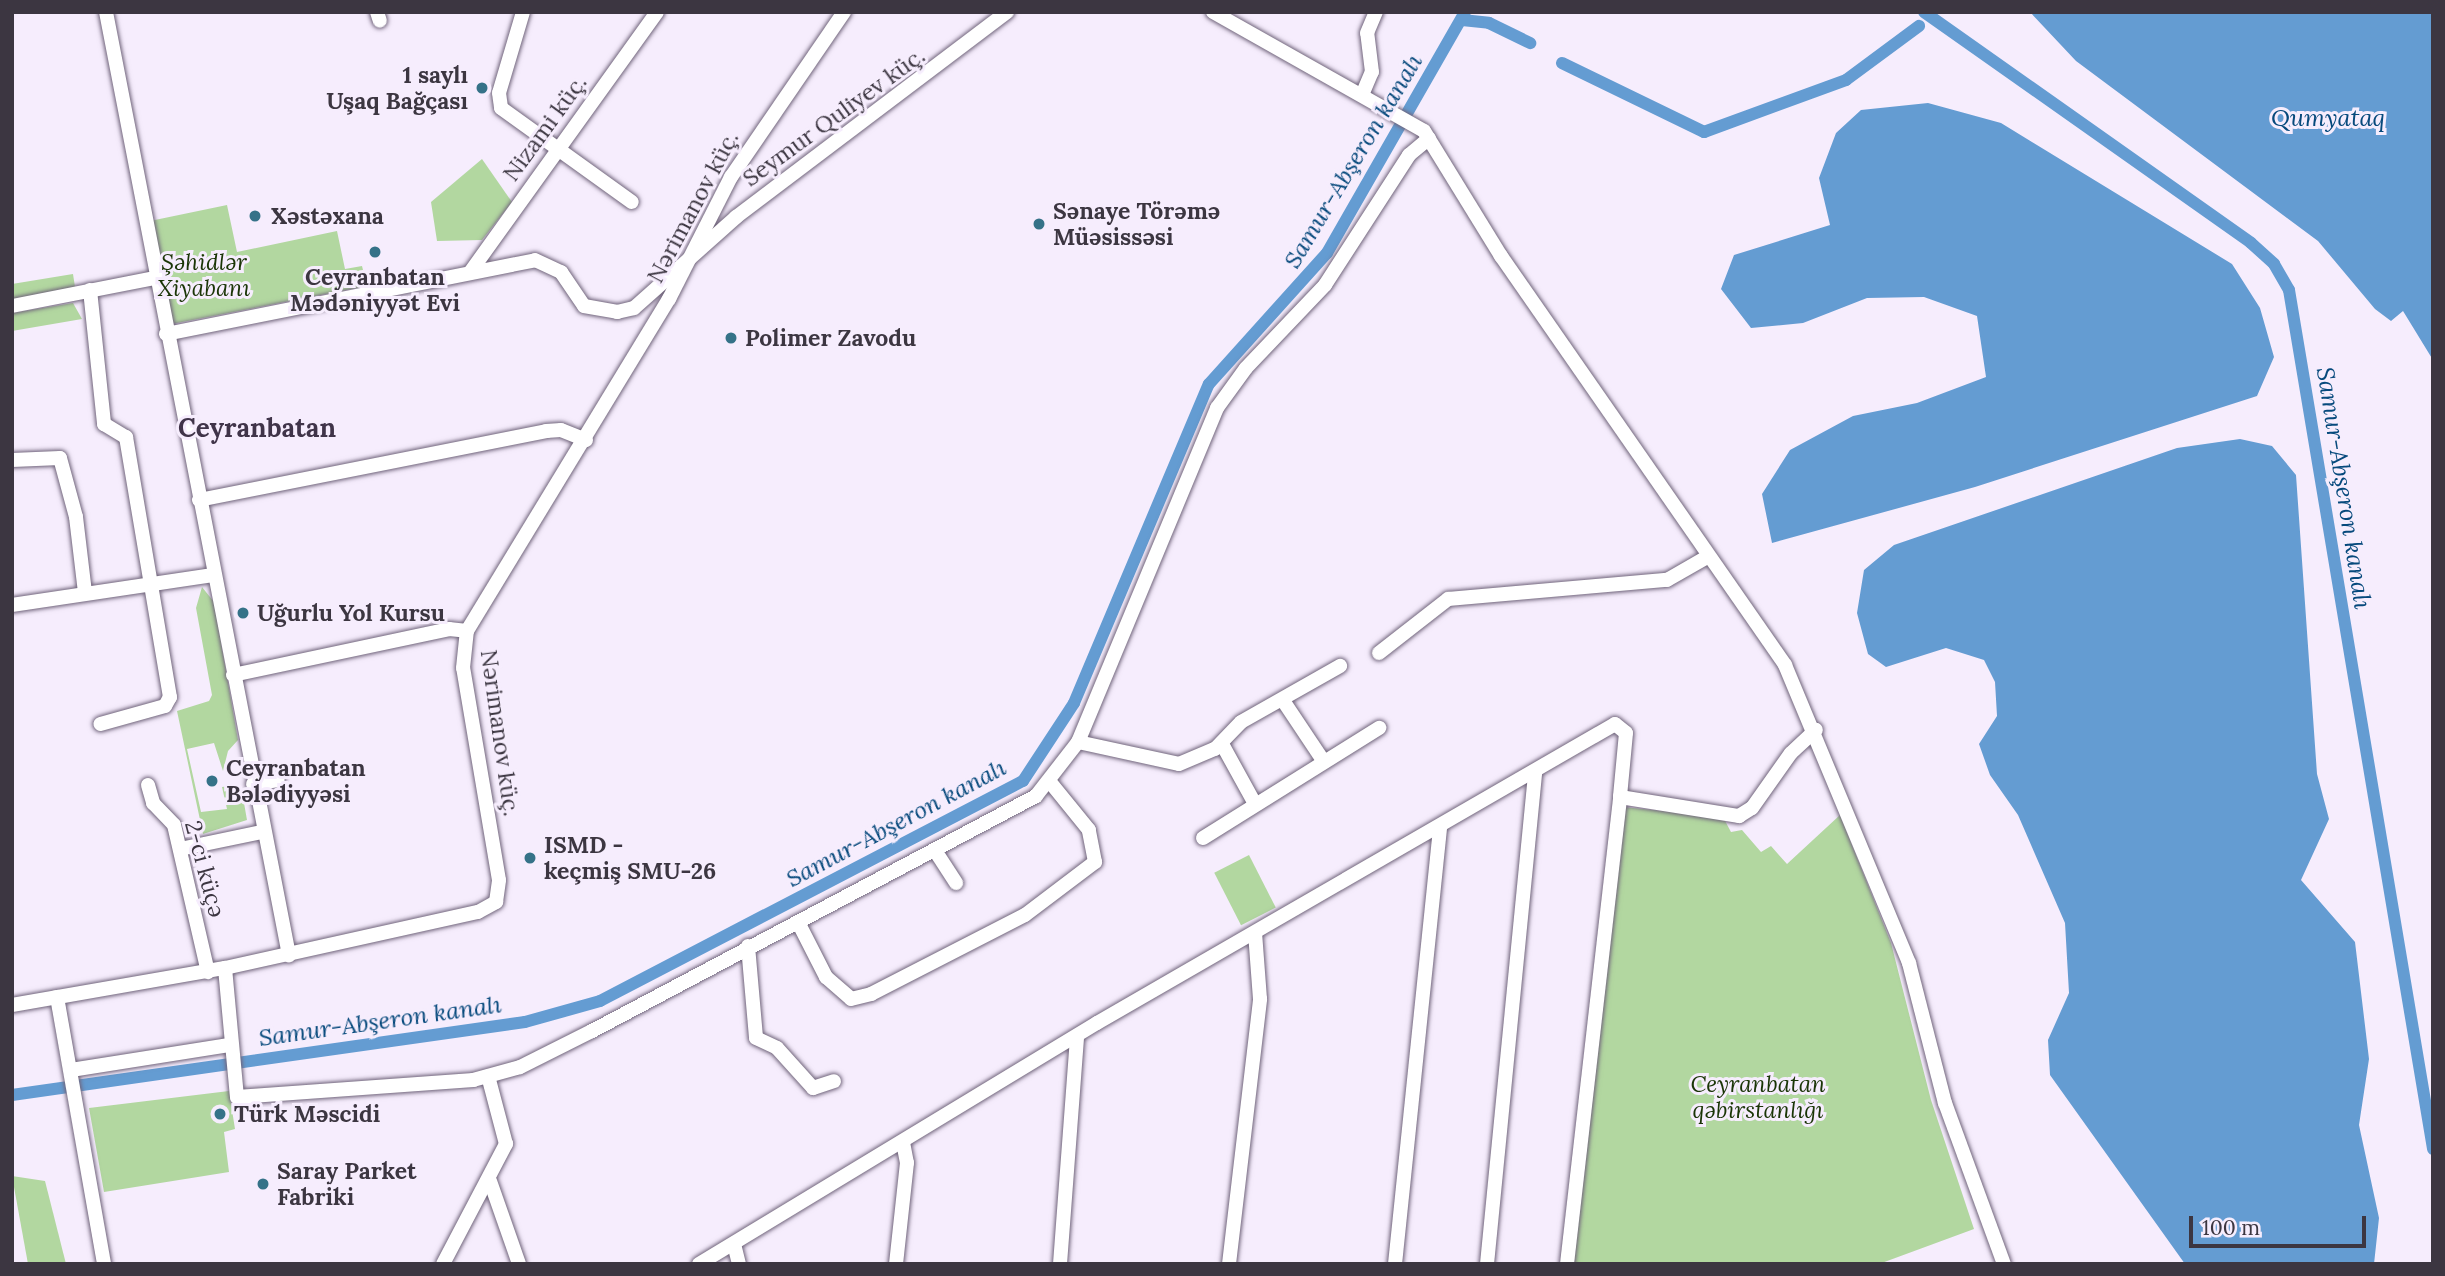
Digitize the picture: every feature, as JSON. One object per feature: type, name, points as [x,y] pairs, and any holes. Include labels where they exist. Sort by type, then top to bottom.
[{"type":"street","points":[[106,12],[262,832],[289,955]]},
{"type":"street","points":[[523,12],[499,103],[507,114],[632,202]]},
{"type":"street","name":"Nizami küç.","points":[[471,271],[657,12]]},
{"type":"street","name":"Nərimanov küç.","points":[[12,1004],[208,972],[289,955],[478,912],[496,902],[499,880],[463,667],[467,631],[586,440],[689,260],[748,149],[844,12]]},
{"type":"street","name":"Seymur Quliyev küç.","points":[[689,260],[736,217],[1007,12]]},
{"type":"street","points":[[1213,12],[1417,125],[1429,138],[1500,256],[1707,557],[1786,665],[1816,730],[1909,963],[1945,1103],[2004,1264]]},
{"type":"street","points":[[1362,95],[1373,72],[1367,33],[1376,12]]},
{"type":"street","points":[[225,968],[229,1045],[237,1097],[488,1076],[520,1067],[592,1031],[748,946],[1014,810],[1051,782],[1078,742],[1217,408],[1246,368],[1325,285],[1409,155],[1429,138]]},
{"type":"street","points":[[166,334],[535,260],[550,264],[584,306],[618,312],[646,300],[689,260]]},
{"type":"street","points":[[12,306],[155,278]]},
{"type":"street","points":[[90,290],[104,424],[126,437],[169,703],[100,724]]},
{"type":"street","points":[[199,500],[546,431],[561,430],[586,440]]},
{"type":"street","points":[[12,460],[60,458],[76,517],[85,593]]},
{"type":"street","points":[[1379,653],[1448,599],[1667,580],[1707,557]]},
{"type":"street","points":[[12,606],[213,575]]},
{"type":"street","points":[[233,675],[449,629],[467,631]]},
{"type":"street","points":[[1078,742],[1169,765],[1223,744],[1241,722],[1284,702],[1340,666]]},
{"type":"street","points":[[1284,702],[1322,759]]},
{"type":"street","points":[[699,1264],[1077,1037],[1535,772],[1604,728],[1622,726],[1626,733],[1567,1264]]},
{"type":"street","points":[[1203,838],[1322,759],[1379,728]]},
{"type":"street","points":[[1619,797],[1739,816],[1752,808],[1791,753],[1816,730]]},
{"type":"street","points":[[1223,744],[1254,803]]},
{"type":"street","points":[[1487,1264],[1535,772]]},
{"type":"street","points":[[253,784],[278,779]]},
{"type":"street","points":[[798,922],[826,977],[851,999],[871,994],[1025,915],[1095,862],[1089,830],[1051,782]]},
{"type":"street","name":"2-ci küçə","points":[[148,785],[153,803],[174,825],[208,972]]},
{"type":"street","points":[[1395,1264],[1440,826]]},
{"type":"street","points":[[180,849],[262,832]]},
{"type":"street","points":[[936,852],[956,883]]},
{"type":"street","points":[[1229,1264],[1260,999],[1255,933]]},
{"type":"street","points":[[748,946],[756,1038],[777,1048],[813,1088],[834,1080]]},
{"type":"street","points":[[57,997],[104,1264]]},
{"type":"street","points":[[1060,1264],[1077,1037]]},
{"type":"street","points":[[71,1071],[229,1045]]},
{"type":"street","points":[[443,1264],[490,1181],[506,1144],[488,1076]]},
{"type":"street","points":[[896,1264],[907,1163],[903,1142]]},
{"type":"street","points":[[490,1181],[519,1264]]},
{"type":"street","points":[[734,1244],[739,1264]]},
{"type":"green space","points":[[482,159],[512,202],[482,240],[437,241],[431,202]]},
{"type":"green space","name":"Şəhidlər Xiyabanı","points":[[227,205],[237,252],[337,231],[345,269],[362,266],[367,286],[172,324],[150,221]]},
{"type":"green space","points":[[73,274],[75,287],[12,300],[12,284]]},
{"type":"green space","points":[[73,303],[82,319],[12,331],[12,313]]},
{"type":"green space","points":[[202,587],[214,602],[238,740],[228,751],[223,771],[214,743],[187,749],[201,812],[227,809],[222,787],[230,786],[244,803],[247,820],[203,834],[177,711],[209,701],[212,695],[196,608]]},
{"type":"green space","name":"Ceyranbatan qəbirstanlığı","points":[[1623,807],[1723,817],[1731,832],[1742,830],[1761,852],[1771,846],[1787,864],[1840,815],[1891,943],[1931,1100],[1974,1229],[1879,1264],[1572,1264]]},
{"type":"green space","points":[[1249,855],[1276,908],[1241,925],[1214,873]]},
{"type":"green space","points":[[229,1091],[235,1129],[224,1132],[229,1172],[104,1192],[89,1108]]},
{"type":"green space","points":[[12,1176],[45,1181],[66,1264],[28,1264]]},
{"type":"water","name":"Qumyataq","points":[[2030,12],[2433,12],[2433,360],[2403,311],[2391,321],[2375,309],[2318,241],[2076,61]]},
{"type":"water","points":[[1928,103],[2001,123],[2232,264],[2260,308],[2274,357],[2257,396],[1975,487],[1772,543],[1762,494],[1790,450],[1853,416],[1917,403],[1986,377],[1977,316],[1924,297],[1867,298],[1803,323],[1751,328],[1721,289],[1734,255],[1830,225],[1819,178],[1836,133],[1861,110]]},
{"type":"water","points":[[2240,439],[2272,446],[2296,475],[2317,774],[2329,819],[2301,880],[2355,942],[2369,1059],[2359,1125],[2379,1218],[2374,1264],[2185,1264],[2050,1075],[2048,1040],[2069,993],[2065,923],[2018,815],[1990,775],[1979,744],[1997,716],[1995,682],[1984,660],[1946,648],[1886,667],[1868,654],[1857,613],[1864,570],[1894,545],[2177,448]]},
{"type":"waterway","name":"Samur-Abşeron kanalı","points":[[12,1095],[525,1022],[600,1001],[1023,781],[1074,703],[1209,384],[1327,253],[1465,12]]},
{"type":"waterway","name":"Samur-Abşeron kanalı","points":[[1924,12],[2251,243],[2274,264],[2289,290],[2433,1149]]},
{"type":"waterway","points":[[1462,20],[1489,23],[1530,43]]},
{"type":"waterway","points":[[1562,63],[1704,132],[1846,80],[1919,26]]},
{"type":"place","name":"1 saylı Uşaq Bağçası","points":[[482,88]]},
{"type":"place","name":"Xəstəxana","points":[[255,216]]},
{"type":"place","name":"Sənaye Törəmə Müəsissəsi","points":[[1039,224]]},
{"type":"place","name":"Ceyranbatan Mədəniyyət Evi","points":[[375,252]]},
{"type":"place","name":"Polimer Zavodu","points":[[731,338]]},
{"type":"place","name":"Uğurlu Yol Kursu","points":[[243,613]]},
{"type":"place","name":"Ceyranbatan Bələdiyyəsi","points":[[212,781]]},
{"type":"place","name":"ISMD - keçmiş SMU-26","points":[[530,858]]},
{"type":"place","name":"Türk Məscidi","points":[[220,1114]]},
{"type":"place","name":"Saray Parket Fabriki","points":[[263,1184]]},
{"type":"district","name":"Ceyranbatan","points":[[257,428]]}]
